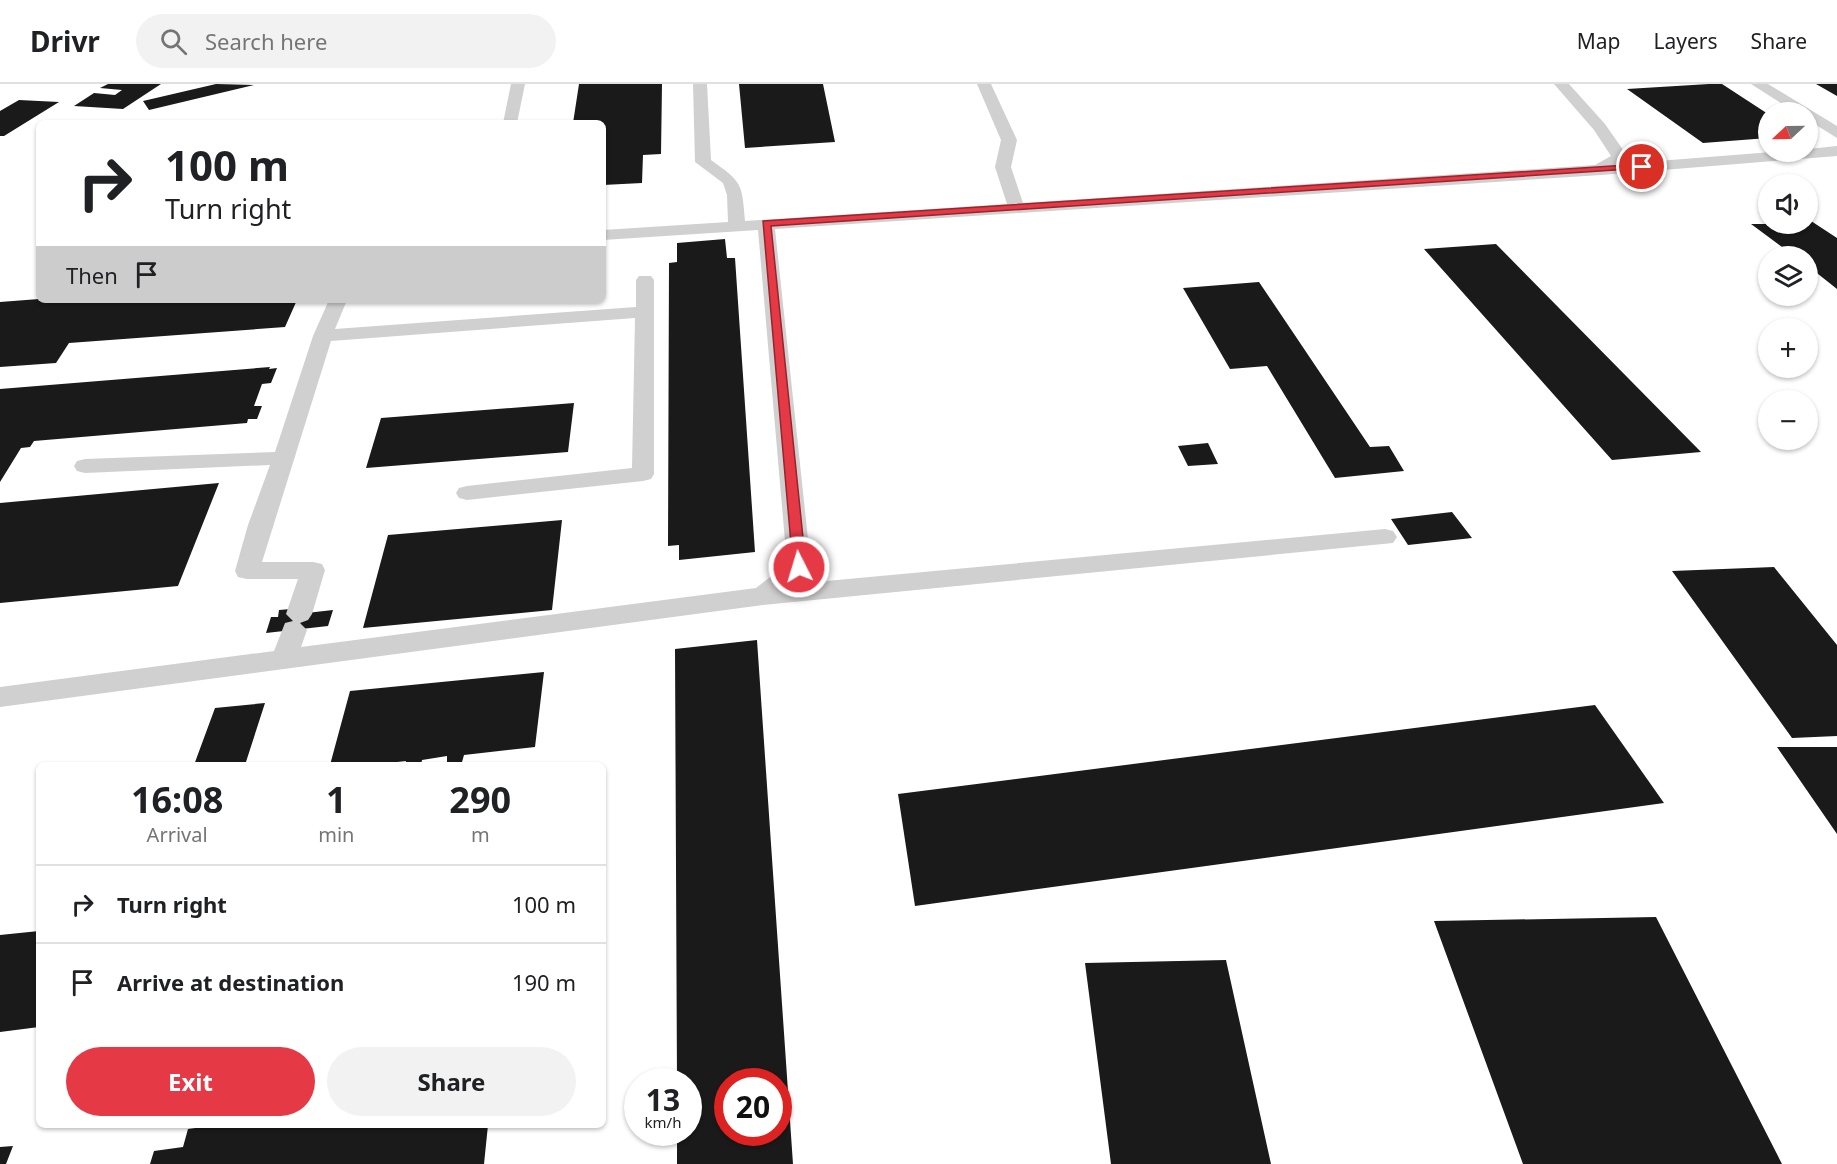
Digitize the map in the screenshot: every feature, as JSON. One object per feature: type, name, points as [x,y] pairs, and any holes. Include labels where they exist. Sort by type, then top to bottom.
[{"type":"lane","points":[[511,120],[518,84]]},
{"type":"lane","points":[[700,84],[703,162],[730,181],[735,195],[737,225]]},
{"type":"lane","points":[[984,84],[1009,141],[1002,167],[1016,207]]},
{"type":"lane","points":[[1561,84],[1600,127],[1620,157],[1599,170]]},
{"type":"lane","points":[[1758,84],[1788,102]]},
{"type":"lane","points":[[1818,121],[1837,133]]},
{"type":"lane","points":[[606,235],[1491,178],[1837,150]]},
{"type":"lane","points":[[1474,160],[1491,178]]},
{"type":"lane","points":[[763,596],[799,567],[766,223]]},
{"type":"lane","points":[[467,493],[644,474],[645,280]]},
{"type":"lane","points":[[284,659],[313,570],[247,571],[323,336],[337,303]]},
{"type":"lane","points":[[323,336],[645,312]]},
{"type":"lane","points":[[85,466],[284,458]]},
{"type":"lane","points":[[0,697],[763,596],[1385,537]]},
{"type":"building","points":[[108,84],[161,84],[123,109],[74,106],[94,93],[115,95],[122,90],[100,88]]},
{"type":"building","points":[[216,84],[254,85],[149,110],[143,101]]},
{"type":"building","points":[[579,84],[662,84],[661,154],[643,155],[642,183],[606,185],[606,120],[573,120]]},
{"type":"building","points":[[739,84],[823,84],[835,142],[745,148]]},
{"type":"building","points":[[1722,84],[1758,107],[1758,139],[1703,143],[1627,89]]},
{"type":"building","points":[[1816,84],[1837,84],[1837,96]]},
{"type":"building","points":[[19,100],[59,102],[4,136],[0,136],[0,111]]},
{"type":"building","points":[[1818,226],[1837,238],[1837,289],[1818,274],[1818,246],[1781,246],[1764,234],[1818,234]]},
{"type":"building","points":[[725,239],[727,258],[735,258],[755,552],[679,560],[679,545],[668,546],[669,263],[677,262],[677,243]]},
{"type":"building","points":[[1496,244],[1701,452],[1612,460],[1424,249]]},
{"type":"building","points":[[1259,282],[1370,447],[1389,446],[1404,471],[1335,478],[1267,366],[1230,369],[1183,288]]},
{"type":"building","points":[[36,299],[36,303],[296,303],[285,327],[69,343],[56,363],[0,367],[0,302]]},
{"type":"building","points":[[270,367],[269,369],[277,368],[271,383],[262,384],[254,406],[262,406],[257,419],[248,419],[247,423],[34,441],[30,447],[21,448],[0,482],[0,389]]},
{"type":"building","points":[[574,403],[568,452],[366,468],[381,418]]},
{"type":"building","points":[[1208,443],[1218,464],[1188,466],[1178,446]]},
{"type":"building","points":[[219,483],[178,586],[0,603],[0,503]]},
{"type":"building","points":[[1452,512],[1472,538],[1408,545],[1391,519]]},
{"type":"building","points":[[562,520],[552,610],[363,628],[388,535]]},
{"type":"building","points":[[1774,567],[1837,645],[1837,736],[1792,738],[1672,571]]},
{"type":"building","points":[[291,609],[289,615],[333,610],[328,626],[266,633],[271,617],[278,617],[279,610]]},
{"type":"building","points":[[757,640],[786,1068],[714,1068],[714,1146],[792,1146],[793,1164],[677,1164],[677,1146],[702,1146],[702,1068],[677,1068],[675,649]]},
{"type":"building","points":[[544,672],[535,747],[464,755],[462,762],[447,762],[447,756],[422,760],[422,762],[331,762],[350,691]]},
{"type":"building","points":[[265,703],[246,762],[195,762],[215,708]]},
{"type":"building","points":[[1595,705],[1664,803],[915,906],[898,794]]},
{"type":"building","points":[[1777,747],[1837,747],[1837,834]]},
{"type":"building","points":[[1656,917],[1782,1164],[1523,1164],[1434,921]]},
{"type":"building","points":[[36,931],[36,1027],[0,1032],[0,935]]},
{"type":"building","points":[[1226,960],[1271,1164],[1111,1164],[1085,963]]},
{"type":"building","points":[[488,1128],[484,1164],[150,1164],[154,1151],[183,1147],[188,1129]]},
{"type":"building","points":[[13,1146],[6,1164],[0,1164],[0,1147]]},
{"type":"route","points":[[799,567],[766,223],[1642,167]]}]
